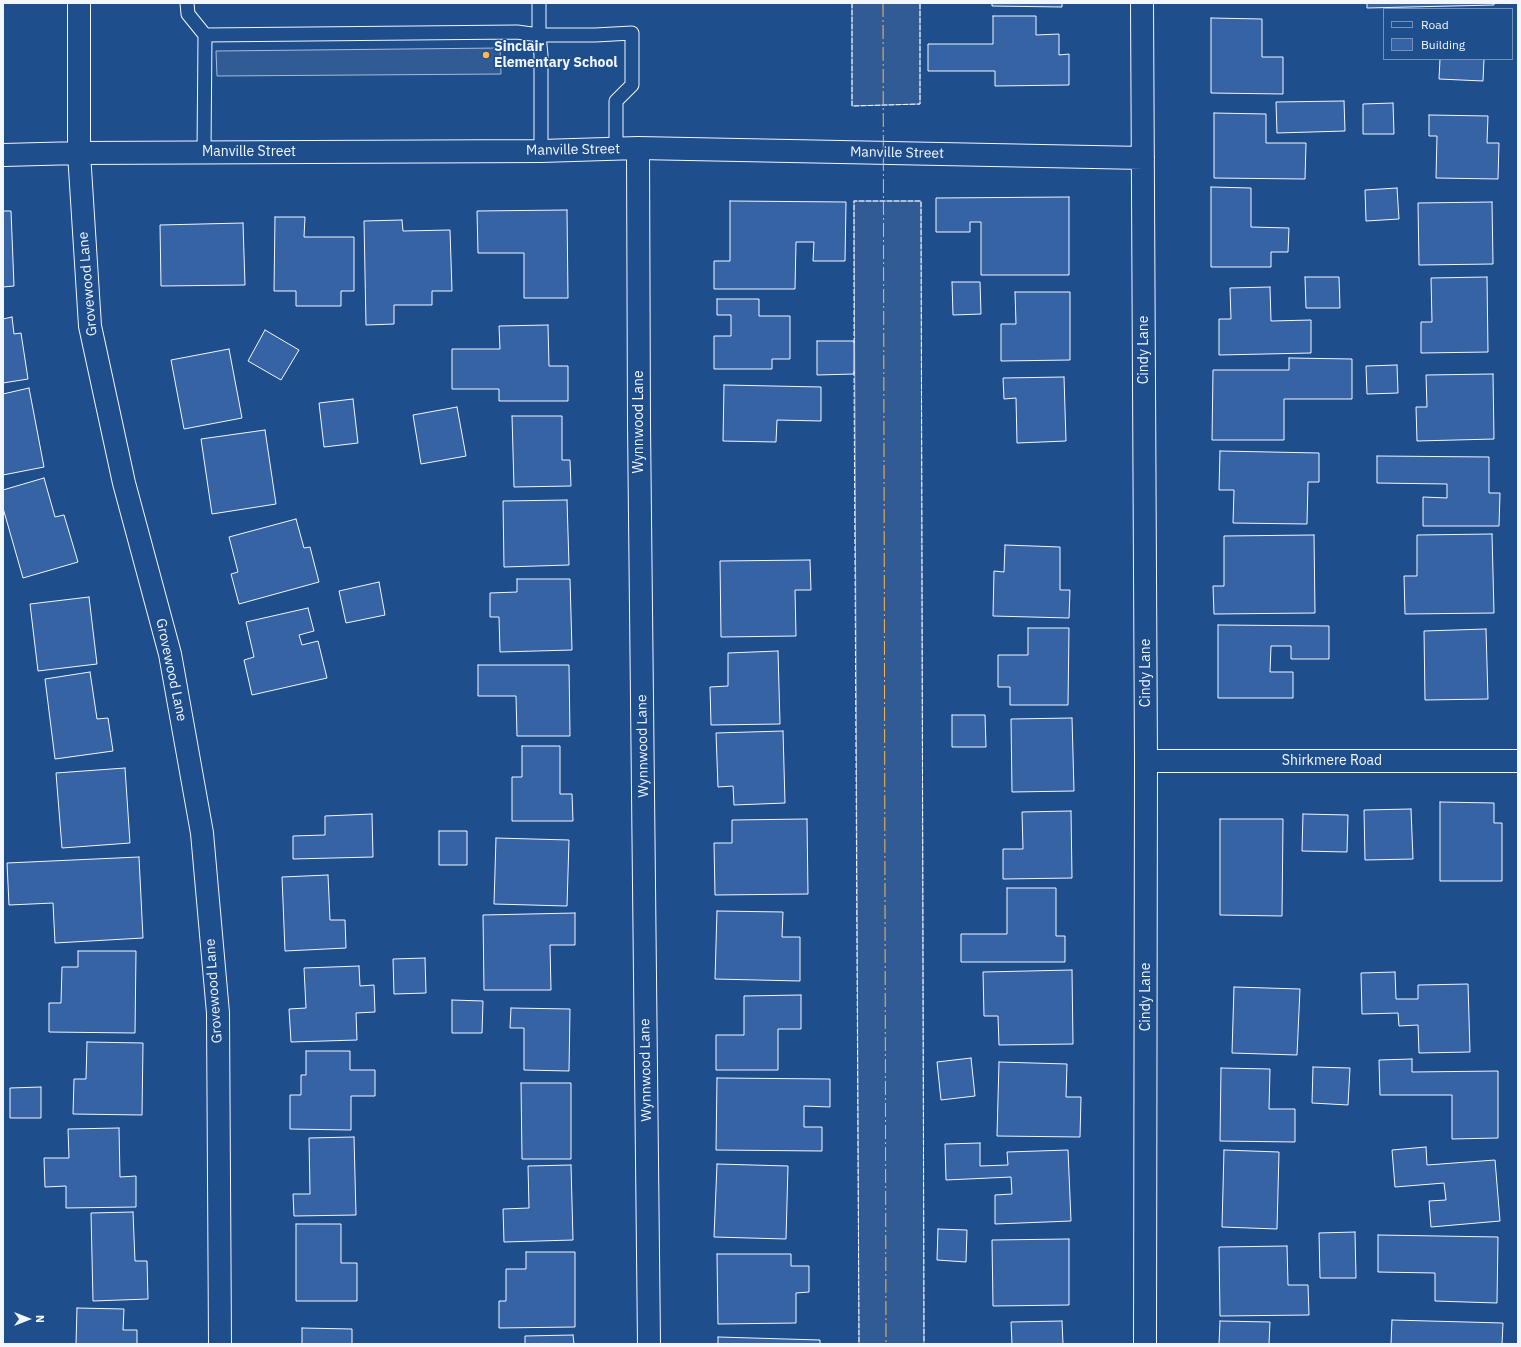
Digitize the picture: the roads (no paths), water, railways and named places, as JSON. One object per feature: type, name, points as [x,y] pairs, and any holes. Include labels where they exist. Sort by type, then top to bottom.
[{"type":"street","name":"Grovewood Lane","points":[[79,3],[79,153],[90,326],[124,483],[170,654],[202,833],[218,1013],[220,1344]]},
{"type":"street","name":"Cindy Lane","points":[[1142,3],[1146,761],[1146,1344]]},
{"type":"street","name":"Manville Street","points":[[3,155],[204,152],[541,151],[638,148],[1142,158]]},
{"type":"street","name":"Wynnwood Lane","points":[[638,148],[639,441],[649,1344]]},
{"type":"street","name":"Shirkmere Road","points":[[1146,761],[1518,761]]},
{"type":"lane","points":[[187,3],[188,14],[205,35],[204,152]]},
{"type":"lane","points":[[539,3],[541,151]]},
{"type":"lane","points":[[205,35],[510,32],[539,35],[595,35],[632,33],[632,84],[616,102],[616,149]]},
{"type":"place","name":"Sinclair Elementary School","points":[[486,55]]}]
